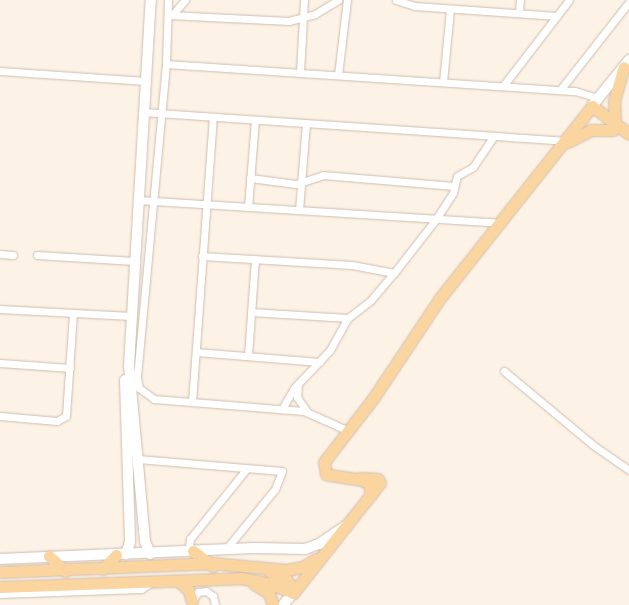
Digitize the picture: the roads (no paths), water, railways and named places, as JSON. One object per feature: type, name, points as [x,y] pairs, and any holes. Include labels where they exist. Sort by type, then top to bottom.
[{"type":"main road","points":[[614,127],[614,101],[626,63]]},
{"type":"main road","points":[[294,592],[371,495],[379,480],[328,476],[323,467],[440,298],[593,105],[629,142]]},
{"type":"main road","points":[[561,145],[586,132],[614,127],[629,134]]},
{"type":"main road","points":[[356,478],[369,484],[371,495]]},
{"type":"main road","points":[[182,580],[213,575],[215,570],[211,564],[193,551]]},
{"type":"main road","points":[[0,572],[211,564],[293,569],[324,553]]},
{"type":"main road","points":[[103,569],[121,555]]},
{"type":"main road","points":[[49,556],[65,571]]},
{"type":"main road","points":[[240,565],[282,576],[294,592]]},
{"type":"main road","points":[[0,587],[182,580],[256,580],[294,592]]},
{"type":"main road","points":[[182,580],[188,589],[192,603]]},
{"type":"main road","points":[[210,580],[256,584],[269,593],[273,605]]},
{"type":"street","points":[[150,554],[146,544],[142,509],[136,417],[129,376],[129,342],[151,0]]},
{"type":"street","points":[[168,0],[171,15],[137,382],[141,392],[150,398],[307,412],[349,431]]},
{"type":"street","points":[[171,15],[185,0]]},
{"type":"street","points":[[300,72],[304,0]]},
{"type":"street","points":[[171,15],[280,22],[303,19],[338,0]]},
{"type":"street","points":[[338,75],[347,0]]},
{"type":"street","points":[[396,0],[415,6],[557,16]]},
{"type":"street","points":[[519,13],[520,0]]},
{"type":"street","points":[[502,86],[569,0]]},
{"type":"street","points":[[560,90],[629,2]]},
{"type":"street","points":[[443,82],[450,8]]},
{"type":"street","points":[[166,64],[560,90],[593,105],[626,63]]},
{"type":"street","points":[[0,71],[146,81]]},
{"type":"street","points":[[143,112],[494,136],[561,145]]},
{"type":"street","points":[[192,402],[212,117]]},
{"type":"street","points":[[248,207],[254,120]]},
{"type":"street","points":[[299,210],[306,123]]},
{"type":"street","points":[[282,409],[298,384],[320,362],[348,318],[372,300],[436,219],[454,186],[457,176],[472,167],[494,136]]},
{"type":"street","points":[[250,178],[286,184],[301,182],[323,175],[454,186]]},
{"type":"street","points":[[138,200],[499,223]]},
{"type":"street","points":[[0,254],[14,254]]},
{"type":"street","points":[[37,255],[134,261]]},
{"type":"street","points":[[202,256],[352,264],[394,273]]},
{"type":"street","points":[[248,356],[255,259]]},
{"type":"street","points":[[0,309],[130,316]]},
{"type":"street","points":[[251,312],[348,318]]},
{"type":"street","points":[[0,416],[62,420],[67,413],[73,313]]},
{"type":"street","points":[[121,555],[130,547],[124,400],[129,342]]},
{"type":"street","points":[[196,352],[320,362]]},
{"type":"street","points":[[0,363],[70,368]]},
{"type":"street","points":[[504,371],[599,450],[629,470]]},
{"type":"street","points":[[298,384],[297,397],[307,412]]},
{"type":"street","points":[[138,459],[282,471],[275,488],[226,549]]},
{"type":"street","points":[[193,551],[189,546],[190,539],[247,468]]},
{"type":"street","points":[[129,510],[134,539],[138,542],[142,538],[142,509]]},
{"type":"street","points":[[0,558],[150,554],[226,549],[306,549],[319,544],[347,525]]},
{"type":"street","points":[[0,581],[22,581],[32,585]]},
{"type":"street","points":[[0,594],[141,588],[153,581]]},
{"type":"street","points":[[192,603],[196,594],[206,591],[213,596],[215,605]]},
{"type":"street","points":[[283,605],[294,592]]}]
